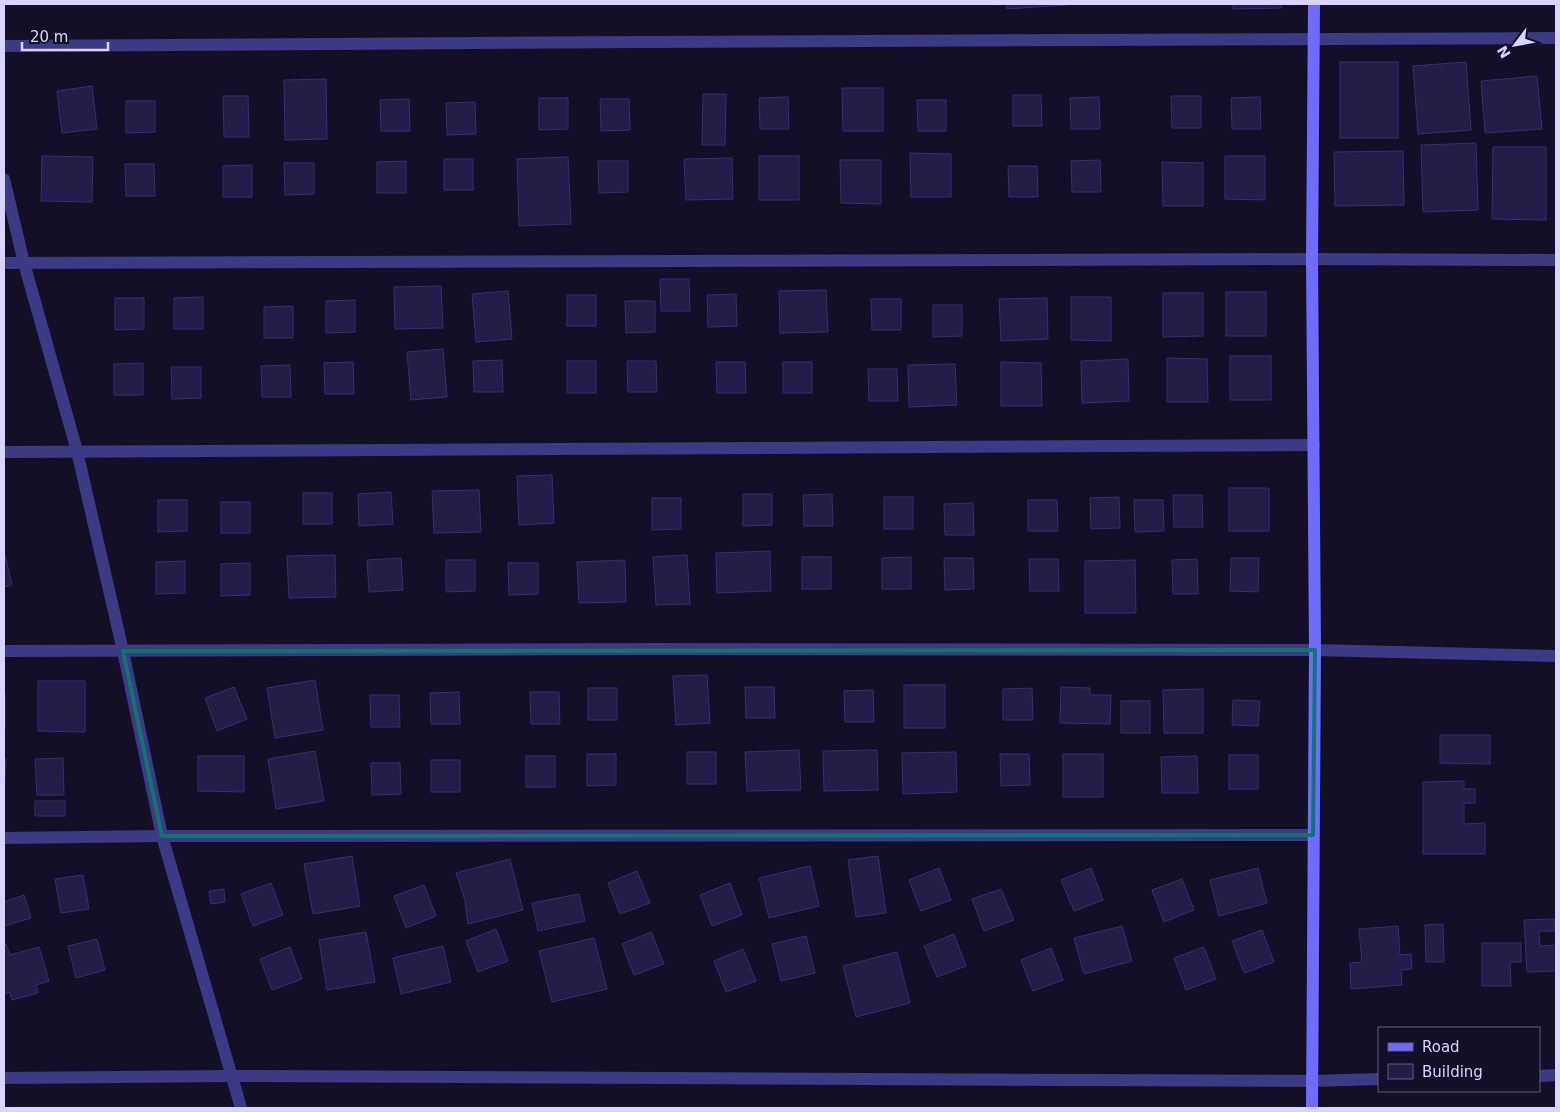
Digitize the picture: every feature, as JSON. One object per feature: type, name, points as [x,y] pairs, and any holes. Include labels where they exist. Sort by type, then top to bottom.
[{"type":"street","points":[[1312,1108],[1315,650],[1312,259],[1314,4]]},
{"type":"street","points":[[4,46],[1556,38]]},
{"type":"street","points":[[4,179],[24,263],[77,451],[123,651],[162,836],[240,1108]]},
{"type":"street","points":[[4,263],[1556,260]]},
{"type":"street","points":[[4,452],[1314,445]]},
{"type":"street","points":[[4,651],[644,649],[1315,650],[1556,656]]},
{"type":"street","points":[[4,838],[162,836],[1313,835]]},
{"type":"street","points":[[4,1078],[232,1076],[1378,1080]]},
{"type":"street","points":[[1540,1076],[1556,1076]]},
{"type":"highlighted area","points":[[1315,650],[1313,835],[162,836],[123,651]]},
{"type":"building","points":[[1006,4],[1066,4],[1066,5],[1007,9]]},
{"type":"building","points":[[1233,4],[1281,4],[1281,8],[1233,9]]},
{"type":"building","points":[[1340,62],[1398,62],[1398,138],[1340,138]]},
{"type":"building","points":[[1466,62],[1471,130],[1418,134],[1413,66]]},
{"type":"building","points":[[1537,76],[1542,129],[1485,133],[1481,81]]},
{"type":"building","points":[[326,79],[327,139],[285,140],[284,80]]},
{"type":"building","points":[[92,86],[97,129],[62,133],[57,91]]},
{"type":"building","points":[[842,88],[883,88],[883,131],[843,131]]},
{"type":"building","points":[[703,94],[726,94],[725,145],[702,145]]},
{"type":"building","points":[[1013,95],[1041,95],[1042,126],[1013,126]]},
{"type":"building","points":[[223,96],[248,96],[249,137],[224,137]]},
{"type":"building","points":[[1171,96],[1201,96],[1201,128],[1172,128]]},
{"type":"building","points":[[788,97],[789,129],[760,129],[759,98]]},
{"type":"building","points":[[1099,97],[1100,129],[1071,129],[1070,98]]},
{"type":"building","points":[[1260,97],[1261,129],[1232,129],[1231,98]]},
{"type":"building","points":[[539,98],[568,98],[568,129],[539,130]]},
{"type":"building","points":[[409,99],[410,131],[381,131],[380,100]]},
{"type":"building","points":[[600,99],[629,99],[630,130],[601,131]]},
{"type":"building","points":[[917,100],[946,100],[946,131],[918,131]]},
{"type":"building","points":[[126,101],[155,101],[155,132],[126,133]]},
{"type":"building","points":[[475,102],[476,134],[447,135],[446,103]]},
{"type":"building","points":[[1476,143],[1478,210],[1423,212],[1421,145]]},
{"type":"building","points":[[1493,147],[1546,147],[1546,220],[1492,219]]},
{"type":"building","points":[[1403,151],[1404,205],[1335,206],[1334,152]]},
{"type":"building","points":[[910,153],[951,154],[951,197],[911,197]]},
{"type":"building","points":[[42,156],[93,157],[92,202],[41,201]]},
{"type":"building","points":[[759,156],[799,156],[799,200],[759,200]]},
{"type":"building","points":[[1225,156],[1265,156],[1265,200],[1225,199]]},
{"type":"building","points":[[568,157],[571,224],[519,226],[517,159]]},
{"type":"building","points":[[732,158],[733,199],[686,200],[684,159]]},
{"type":"building","points":[[444,159],[473,159],[473,190],[444,190]]},
{"type":"building","points":[[840,160],[881,160],[881,204],[841,203]]},
{"type":"building","points":[[1100,160],[1101,192],[1072,192],[1071,161]]},
{"type":"building","points":[[406,161],[406,193],[377,193],[377,162]]},
{"type":"building","points":[[598,161],[628,161],[628,192],[599,193]]},
{"type":"building","points":[[1162,162],[1203,163],[1203,206],[1163,206]]},
{"type":"building","points":[[284,163],[314,163],[314,194],[285,195]]},
{"type":"building","points":[[125,164],[154,164],[155,196],[126,196]]},
{"type":"building","points":[[252,165],[252,197],[223,197],[223,166]]},
{"type":"building","points":[[1008,166],[1037,166],[1038,197],[1009,197]]},
{"type":"building","points":[[660,279],[689,279],[690,311],[661,311]]},
{"type":"building","points":[[441,286],[443,328],[395,329],[394,287]]},
{"type":"building","points":[[826,290],[828,332],[780,333],[779,291]]},
{"type":"building","points":[[508,291],[512,339],[476,342],[472,294]]},
{"type":"building","points":[[1226,292],[1266,292],[1266,336],[1226,336]]},
{"type":"building","points":[[1163,293],[1203,293],[1203,336],[1163,337]]},
{"type":"building","points":[[736,294],[737,326],[708,327],[707,295]]},
{"type":"building","points":[[567,295],[596,295],[596,326],[567,326]]},
{"type":"building","points":[[203,297],[203,329],[174,329],[174,298]]},
{"type":"building","points":[[1071,297],[1111,297],[1111,341],[1071,340]]},
{"type":"building","points":[[115,298],[144,298],[144,329],[115,330]]},
{"type":"building","points":[[1047,298],[1048,339],[1001,341],[999,299]]},
{"type":"building","points":[[871,299],[901,299],[901,330],[872,330]]},
{"type":"building","points":[[355,300],[355,332],[326,333],[326,301]]},
{"type":"building","points":[[625,301],[655,301],[655,332],[626,333]]},
{"type":"building","points":[[933,305],[962,305],[962,336],[933,337]]},
{"type":"building","points":[[293,306],[293,338],[264,338],[264,307]]},
{"type":"building","points":[[443,349],[447,397],[411,400],[407,352]]},
{"type":"building","points":[[1230,356],[1271,356],[1271,400],[1230,400]]},
{"type":"building","points":[[1167,358],[1207,359],[1208,402],[1167,402]]},
{"type":"building","points":[[1128,359],[1129,401],[1082,403],[1081,361]]},
{"type":"building","points":[[502,360],[503,392],[474,392],[473,361]]},
{"type":"building","points":[[567,361],[596,361],[596,393],[567,393]]},
{"type":"building","points":[[627,361],[656,361],[657,392],[628,392]]},
{"type":"building","points":[[353,362],[354,394],[325,394],[324,363]]},
{"type":"building","points":[[716,362],[745,362],[746,393],[717,393]]},
{"type":"building","points":[[783,362],[812,362],[812,393],[783,393]]},
{"type":"building","points":[[1001,362],[1041,363],[1042,406],[1001,406]]},
{"type":"building","points":[[143,363],[143,395],[114,395],[114,364]]},
{"type":"building","points":[[955,364],[957,405],[909,407],[908,365]]},
{"type":"building","points":[[290,365],[291,397],[262,397],[261,366]]},
{"type":"building","points":[[171,367],[201,367],[201,398],[172,399]]},
{"type":"building","points":[[868,369],[897,369],[898,401],[869,401]]},
{"type":"building","points":[[552,475],[554,523],[519,525],[517,476]]},
{"type":"building","points":[[1229,488],[1269,488],[1269,531],[1229,531]]},
{"type":"building","points":[[479,490],[481,532],[434,533],[432,491]]},
{"type":"building","points":[[391,492],[393,524],[359,526],[358,494]]},
{"type":"building","points":[[303,493],[332,493],[332,524],[303,524]]},
{"type":"building","points":[[743,494],[772,494],[772,525],[743,526]]},
{"type":"building","points":[[832,494],[833,526],[804,526],[803,495]]},
{"type":"building","points":[[1173,495],[1202,495],[1203,527],[1174,527]]},
{"type":"building","points":[[884,497],[913,497],[913,529],[884,529]]},
{"type":"building","points":[[1119,497],[1120,528],[1091,529],[1090,498]]},
{"type":"building","points":[[652,498],[681,498],[681,529],[652,530]]},
{"type":"building","points":[[158,500],[187,500],[187,531],[158,532]]},
{"type":"building","points":[[1028,500],[1057,500],[1058,531],[1028,531]]},
{"type":"building","points":[[1134,500],[1163,500],[1164,531],[1135,532]]},
{"type":"building","points":[[221,502],[250,502],[250,533],[221,533]]},
{"type":"building","points":[[973,503],[974,535],[945,535],[944,504]]},
{"type":"building","points":[[770,551],[771,591],[717,593],[716,553]]},
{"type":"building","points":[[335,555],[336,597],[289,598],[287,556]]},
{"type":"building","points":[[687,555],[690,604],[656,605],[653,557]]},
{"type":"building","points":[[4,556],[12,585],[4,587]]},
{"type":"building","points":[[802,557],[831,557],[831,589],[802,589]]},
{"type":"building","points":[[911,557],[911,589],[882,589],[882,558]]},
{"type":"building","points":[[401,558],[403,590],[369,592],[367,560]]},
{"type":"building","points":[[944,558],[973,558],[974,589],[945,590]]},
{"type":"building","points":[[1231,558],[1259,558],[1258,592],[1230,591]]},
{"type":"building","points":[[1029,559],[1058,559],[1059,591],[1030,591]]},
{"type":"building","points":[[1197,559],[1198,594],[1173,594],[1172,560]]},
{"type":"building","points":[[446,560],[475,560],[475,591],[446,592]]},
{"type":"building","points":[[625,560],[626,602],[579,603],[577,562]]},
{"type":"building","points":[[1135,560],[1136,613],[1085,613],[1085,561]]},
{"type":"building","points":[[185,561],[185,593],[156,594],[156,562]]},
{"type":"building","points":[[250,563],[250,595],[221,596],[221,564]]},
{"type":"building","points":[[508,563],[538,563],[538,594],[509,595]]},
{"type":"building","points":[[707,675],[710,723],[676,725],[673,676]]},
{"type":"building","points":[[315,680],[323,730],[275,738],[267,688]]},
{"type":"building","points":[[38,681],[85,681],[85,732],[38,731]]},
{"type":"building","points":[[904,685],[945,685],[945,728],[904,728]]},
{"type":"building","points":[[234,687],[247,719],[217,731],[205,698]]},
{"type":"building","points":[[745,687],[774,687],[775,718],[746,718]]},
{"type":"building","points":[[1061,687],[1090,688],[1090,695],[1111,695],[1110,724],[1060,723]]},
{"type":"building","points":[[588,688],[617,688],[617,720],[588,720]]},
{"type":"building","points":[[1032,688],[1033,720],[1003,720],[1003,689]]},
{"type":"building","points":[[1203,689],[1203,733],[1164,733],[1163,690]]},
{"type":"building","points":[[873,690],[874,722],[845,722],[844,691]]},
{"type":"building","points":[[459,692],[460,724],[431,724],[430,693]]},
{"type":"building","points":[[530,692],[559,692],[560,724],[531,724]]},
{"type":"building","points":[[5,694],[5,728],[4,728]]},
{"type":"building","points":[[370,695],[399,695],[400,727],[371,727]]},
{"type":"building","points":[[1233,700],[1260,701],[1258,726],[1232,725]]},
{"type":"building","points":[[1121,701],[1150,701],[1150,733],[1121,733]]},
{"type":"building","points":[[1440,735],[1490,735],[1490,764],[1440,763]]},
{"type":"building","points":[[799,750],[801,790],[747,791],[745,752]]},
{"type":"building","points":[[877,750],[878,790],[824,791],[823,751]]},
{"type":"building","points":[[315,751],[324,801],[276,809],[268,759]]},
{"type":"building","points":[[687,752],[716,752],[716,784],[687,784]]},
{"type":"building","points":[[956,752],[957,792],[903,794],[902,753]]},
{"type":"building","points":[[587,754],[616,754],[616,785],[587,786]]},
{"type":"building","points":[[1000,754],[1029,754],[1030,785],[1001,786]]},
{"type":"building","points":[[1063,754],[1103,754],[1103,797],[1063,797]]},
{"type":"building","points":[[1229,755],[1258,755],[1258,789],[1229,789]]},
{"type":"building","points":[[198,756],[244,756],[244,792],[198,791]]},
{"type":"building","points":[[526,756],[555,756],[555,787],[526,787]]},
{"type":"building","points":[[1197,756],[1198,793],[1162,793],[1161,757]]},
{"type":"building","points":[[63,758],[64,795],[37,795],[35,759]]},
{"type":"building","points":[[4,759],[6,759],[4,797]]},
{"type":"building","points":[[431,760],[460,760],[460,792],[431,792]]},
{"type":"building","points":[[371,763],[400,763],[401,794],[372,795]]},
{"type":"building","points":[[1464,781],[1464,789],[1475,789],[1475,803],[1464,803],[1464,824],[1485,823],[1485,854],[1423,854],[1423,782]]},
{"type":"building","points":[[35,801],[65,801],[65,816],[35,816]]},
{"type":"building","points":[[352,856],[360,906],[313,914],[304,864]]},
{"type":"building","points":[[878,856],[886,913],[856,917],[848,860]]},
{"type":"building","points":[[510,859],[523,910],[468,924],[465,900],[456,873]]},
{"type":"building","points":[[810,866],[819,906],[769,918],[759,878]]},
{"type":"building","points":[[939,868],[951,900],[921,911],[909,880]]},
{"type":"building","points":[[1091,868],[1103,900],[1074,911],[1061,880]]},
{"type":"building","points":[[1258,868],[1267,903],[1219,916],[1210,880]]},
{"type":"building","points":[[637,871],[650,903],[620,914],[608,883]]},
{"type":"building","points":[[83,875],[89,909],[61,913],[55,879]]},
{"type":"building","points":[[1182,879],[1194,910],[1164,922],[1152,890]]},
{"type":"building","points":[[271,883],[283,915],[253,926],[241,894]]},
{"type":"building","points":[[730,883],[742,915],[712,926],[700,895]]},
{"type":"building","points":[[424,885],[436,916],[406,928],[394,896]]},
{"type":"building","points":[[224,889],[225,902],[211,904],[209,891]]},
{"type":"building","points":[[1001,889],[1014,920],[984,931],[972,899]]},
{"type":"building","points":[[579,894],[585,921],[538,931],[532,903]]},
{"type":"building","points":[[24,895],[31,918],[4,926],[4,902]]},
{"type":"building","points":[[1554,919],[1555,931],[1539,931],[1540,946],[1556,945],[1556,971],[1527,972],[1524,920]]},
{"type":"building","points":[[1443,924],[1444,962],[1426,962],[1425,925]]},
{"type":"building","points":[[1122,926],[1132,961],[1084,974],[1074,938]]},
{"type":"building","points":[[1398,926],[1400,955],[1411,954],[1412,969],[1401,970],[1402,985],[1351,989],[1350,963],[1362,962],[1359,929]]},
{"type":"building","points":[[496,929],[508,961],[478,972],[466,941]]},
{"type":"building","points":[[1262,930],[1274,962],[1244,973],[1232,941]]},
{"type":"building","points":[[366,932],[375,982],[327,990],[319,940]]},
{"type":"building","points":[[651,932],[664,964],[634,975],[622,944]]},
{"type":"building","points":[[954,934],[966,966],[937,977],[924,946]]},
{"type":"building","points":[[806,936],[815,973],[781,981],[772,944]]},
{"type":"building","points":[[594,938],[607,989],[552,1002],[539,951]]},
{"type":"building","points":[[97,939],[105,970],[76,978],[68,946]]},
{"type":"building","points":[[1482,943],[1521,943],[1521,962],[1510,962],[1511,986],[1482,986]]},
{"type":"building","points":[[6,944],[10,955],[39,947],[49,981],[36,985],[38,993],[12,1000],[10,992],[4,994],[4,945]]},
{"type":"building","points":[[443,946],[451,982],[401,994],[393,958]]},
{"type":"building","points":[[290,947],[302,979],[272,990],[260,959]]},
{"type":"building","points":[[1204,947],[1216,979],[1186,990],[1174,958]]},
{"type":"building","points":[[1051,948],[1063,980],[1033,991],[1021,960]]},
{"type":"building","points":[[743,949],[756,981],[726,992],[714,961]]},
{"type":"building","points":[[897,952],[910,1003],[856,1017],[843,966]]}]
